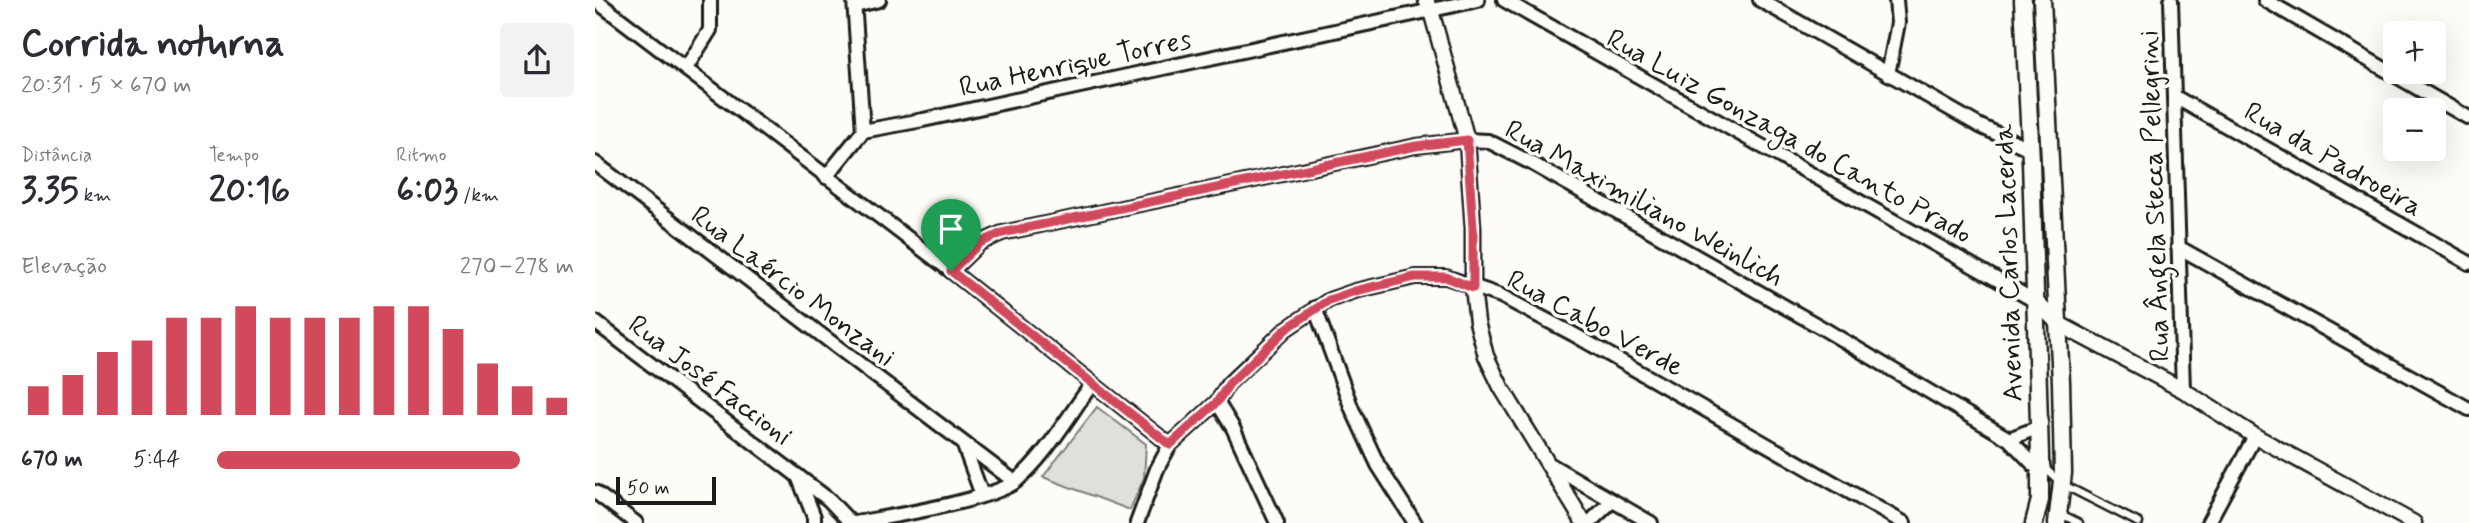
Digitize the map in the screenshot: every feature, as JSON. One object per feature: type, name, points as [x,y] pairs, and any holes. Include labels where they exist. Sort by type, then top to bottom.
[{"type":"main road","name":"Avenida Carlos Lacerda","points":[[2023,0],[2040,471],[2040,500],[2034,523]]},
{"type":"main road","name":"Avenida Carlos Lacerda","points":[[2042,0],[2059,324],[2062,484],[2058,518]]},
{"type":"main road","points":[[2030,155],[2050,164]]},
{"type":"street","points":[[595,0],[951,271],[1170,445]]},
{"type":"street","points":[[686,68],[710,30],[710,0]]},
{"type":"street","points":[[826,177],[863,131],[854,3],[879,0]]},
{"type":"street","name":"Rua Henrique Torres","points":[[863,131],[923,120],[1429,5],[1478,0]]},
{"type":"street","name":"Rua Luiz Gonzaga do Canto Prado","points":[[1504,0],[2035,301],[2059,324],[2183,390],[2255,436],[2414,523]]},
{"type":"street","points":[[1760,0],[2030,155]]},
{"type":"street","points":[[1888,74],[1898,23],[1896,0]]},
{"type":"street","name":"Rua Ângela Stecca Pellegrini","points":[[2171,0],[2183,390]]},
{"type":"street","points":[[2265,0],[2469,118]]},
{"type":"street","points":[[1429,5],[1467,140],[1473,228],[1473,288],[1477,322],[1486,356],[1501,387],[1587,523],[1612,500]]},
{"type":"street","name":"Rua da Padroeira","points":[[2175,97],[2469,263]]},
{"type":"street","name":"Rua Maximiliano Weinlich","points":[[951,271],[980,243],[1002,233],[1416,146],[1467,140],[1489,141],[1812,323],[2009,439],[2040,471]]},
{"type":"street","name":"Rua Laércio Monzani","points":[[595,163],[964,446],[1015,482]]},
{"type":"street","points":[[2178,247],[2469,409]]},
{"type":"street","name":"Rua Cabo Verde","points":[[1137,523],[1157,469],[1170,445],[1217,402],[1229,384],[1286,329],[1329,300],[1355,291],[1415,277],[1446,277],[1501,296],[1573,334],[1904,523]]},
{"type":"street","points":[[1315,308],[1352,409],[1378,465],[1415,523]]},
{"type":"street","name":"Rua José Faccioni","points":[[595,322],[828,499],[853,523]]},
{"type":"street","points":[[853,523],[907,514],[982,495],[1015,482],[1040,454],[1092,384]]},
{"type":"street","points":[[1217,402],[1233,428],[1277,523]]},
{"type":"street","points":[[2009,439],[2039,427]]},
{"type":"street","points":[[2208,523],[2255,436]]},
{"type":"street","points":[[964,446],[982,495]]},
{"type":"street","points":[[1549,464],[1651,523]]},
{"type":"street","name":"Rua José Faccioni","points":[[798,476],[814,523]]},
{"type":"street","points":[[595,492],[636,523]]},
{"type":"lane","points":[[2038,383],[2044,395],[2047,470],[2062,484],[2139,523]]},
{"type":"lane","points":[[2058,518],[2079,523]]},
{"type":"shaded area","points":[[1097,407],[1146,444],[1144,478],[1130,510],[1043,477]]},
{"type":"route","points":[[1467,140],[1473,228],[1473,288],[1446,277],[1415,277],[1329,300],[1286,329],[1229,384],[1217,402],[1170,445],[951,271],[980,243],[1002,233],[1416,146],[1467,140]]}]
